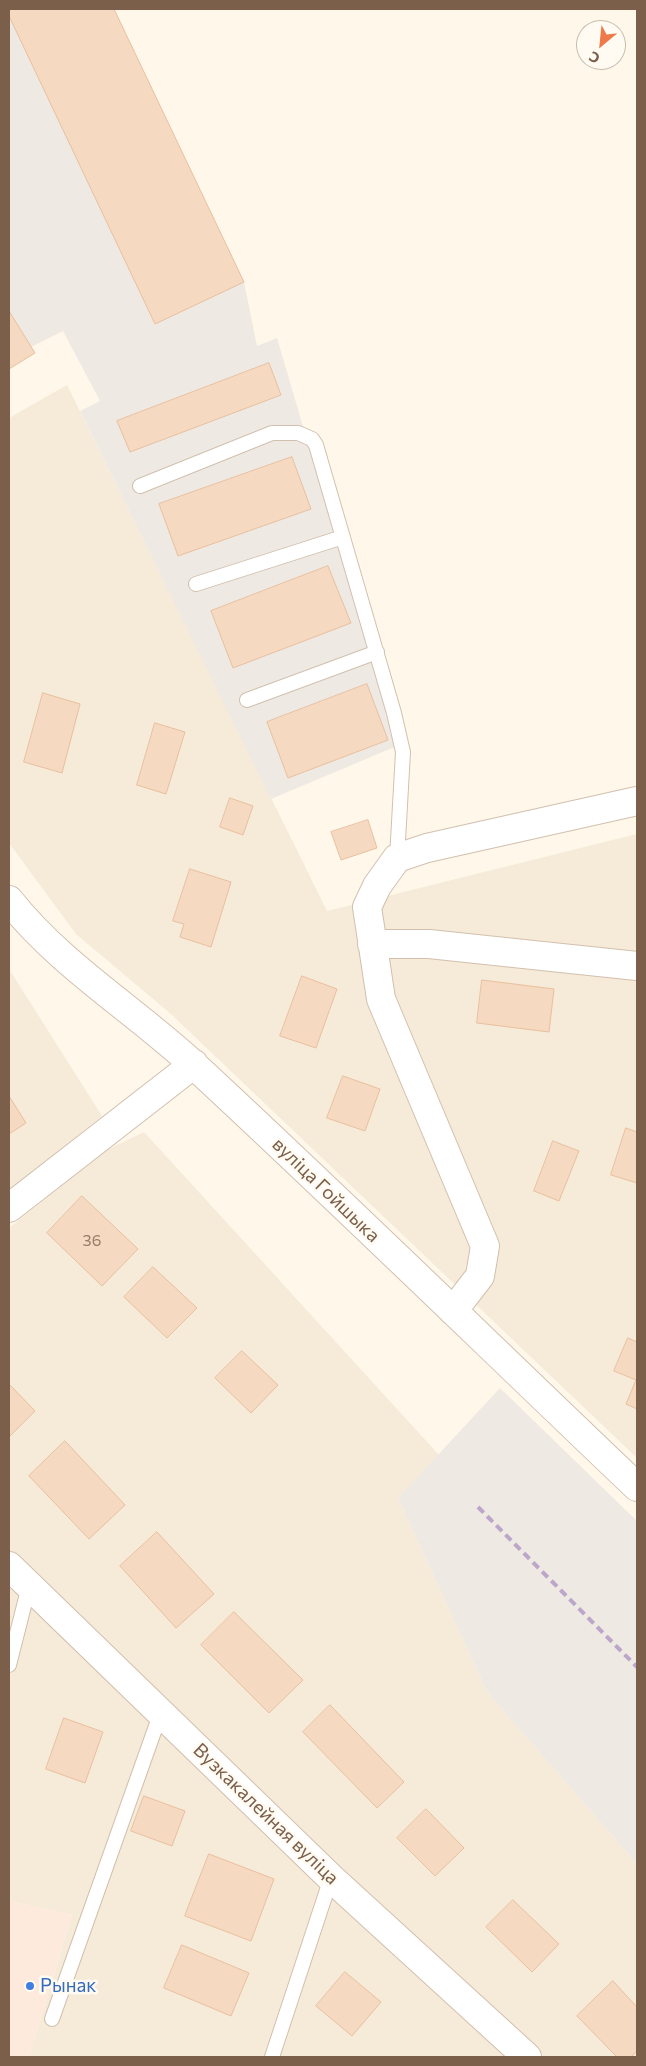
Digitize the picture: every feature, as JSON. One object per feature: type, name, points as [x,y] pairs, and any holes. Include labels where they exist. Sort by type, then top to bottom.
[{"type":"street","points":[[453,1311],[480,1276],[485,1246],[381,999],[367,907],[377,886],[397,858],[428,848],[637,802]]},
{"type":"street","name":"вуліца Гойшыка","points":[[9,900],[25,921],[92,981],[194,1064],[637,1487]]},
{"type":"street","points":[[372,944],[429,944],[637,966]]},
{"type":"street","points":[[9,1208],[194,1064]]},
{"type":"street","name":"Вузкакалейная вуліца","points":[[9,1566],[331,1878],[527,2057]]},
{"type":"lane","points":[[140,486],[272,433],[298,433],[312,439],[316,445],[377,652],[403,752],[397,858]]},
{"type":"lane","points":[[196,584],[343,537]]},
{"type":"lane","points":[[247,700],[377,652]]},
{"type":"lane","points":[[9,1665],[29,1586]]},
{"type":"lane","points":[[52,2019],[161,1712]]},
{"type":"lane","points":[[272,2057],[331,1878]]},
{"type":"shaded area","points":[[9,9],[114,9],[244,282],[257,346],[277,338],[397,746],[271,799],[80,411],[100,401],[63,331],[31,347],[35,353],[9,369]]},
{"type":"shaded area","points":[[67,385],[327,911],[637,834],[637,1458],[171,1014],[76,934],[9,843],[9,418]]},
{"type":"shaded area","points":[[9,969],[102,1116],[9,1190]]},
{"type":"shaded area","points":[[144,1132],[439,1455],[398,1498],[487,1692],[637,1864],[637,2057],[29,2057],[72,1915],[9,1901],[9,1228],[105,1151]]},
{"type":"shaded area","points":[[500,1388],[637,1521],[637,1864],[487,1692],[398,1498]]},
{"type":"shaded area","name":"Рынак","points":[[9,1901],[72,1915],[29,2057],[9,2057]]},
{"type":"building","points":[[9,9],[114,9],[244,282],[155,324],[9,16]]},
{"type":"building","points":[[9,311],[35,353],[9,369]]},
{"type":"building","points":[[269,363],[281,395],[130,452],[117,421]]},
{"type":"building","points":[[292,457],[311,509],[178,556],[159,504]]},
{"type":"building","points":[[328,566],[351,623],[233,668],[211,611]]},
{"type":"building","points":[[367,684],[388,740],[288,778],[267,722]]},
{"type":"building","points":[[43,693],[80,704],[62,773],[24,762]]},
{"type":"building","points":[[155,723],[185,732],[166,794],[137,785]]},
{"type":"building","points":[[230,798],[253,806],[243,835],[220,827]]},
{"type":"building","points":[[368,820],[377,848],[341,860],[331,832]]},
{"type":"building","points":[[190,869],[231,882],[211,947],[180,937],[184,924],[173,921]]},
{"type":"building","points":[[302,976],[337,989],[316,1048],[280,1036]]},
{"type":"building","points":[[482,980],[554,989],[549,1032],[477,1023]]},
{"type":"building","points":[[343,1076],[380,1089],[365,1131],[327,1118]]},
{"type":"building","points":[[9,1096],[26,1123],[9,1134]]},
{"type":"building","points":[[626,1128],[637,1132],[637,1183],[611,1175]]},
{"type":"building","points":[[553,1141],[579,1151],[559,1201],[534,1191]]},
{"type":"building","points":[[82,1196],[138,1249],[102,1286],[47,1233]]},
{"type":"building","points":[[153,1267],[197,1308],[167,1338],[124,1297]]},
{"type":"building","points":[[628,1338],[637,1342],[637,1409],[626,1404],[636,1380],[614,1371]]},
{"type":"building","points":[[242,1351],[278,1385],[251,1413],[215,1378]]},
{"type":"building","points":[[9,1384],[35,1411],[9,1437]]},
{"type":"building","points":[[65,1441],[125,1505],[89,1539],[29,1476]]},
{"type":"building","points":[[157,1532],[214,1594],[176,1628],[120,1566]]},
{"type":"building","points":[[234,1612],[303,1680],[269,1713],[201,1645]]},
{"type":"building","points":[[330,1705],[404,1782],[377,1808],[303,1732]]},
{"type":"building","points":[[64,1718],[103,1732],[85,1783],[46,1769]]},
{"type":"building","points":[[144,1796],[185,1811],[172,1846],[131,1831]]},
{"type":"building","points":[[426,1809],[464,1848],[435,1876],[397,1838]]},
{"type":"building","points":[[209,1854],[274,1879],[251,1941],[185,1916]]},
{"type":"building","points":[[513,1900],[559,1944],[532,1972],[486,1927]]},
{"type":"building","points":[[182,1945],[249,1973],[231,2016],[164,1988]]},
{"type":"building","points":[[345,1972],[381,2002],[352,2036],[316,2006]]},
{"type":"building","points":[[613,1981],[637,2007],[637,2051],[631,2057],[617,2057],[577,2016]]},
{"type":"railway","points":[[478,1507],[637,1667]]},
{"type":"place","name":"Рынак","points":[[30,1986]]}]
